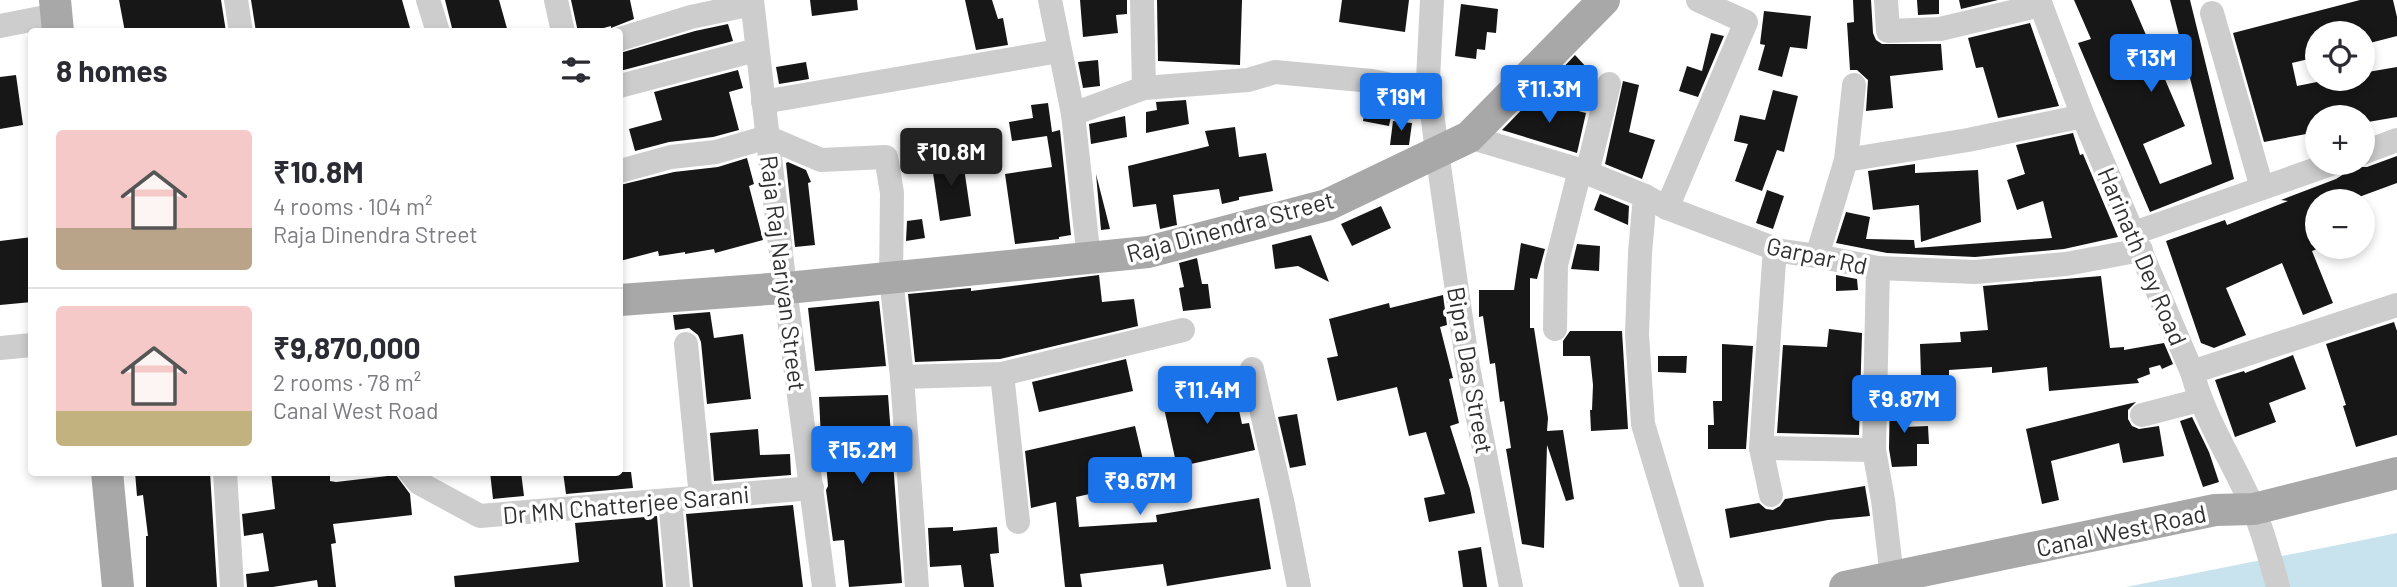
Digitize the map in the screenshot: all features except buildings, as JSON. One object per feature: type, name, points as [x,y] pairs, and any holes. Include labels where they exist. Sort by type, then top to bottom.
[{"type":"main road","name":"Raja Dinendra Street","points":[[623,300],[785,288],[1148,252],[1327,205],[1469,136],[1604,0]]},
{"type":"main road","name":"Canal West Road","points":[[1845,587],[2215,510],[2258,520],[2397,473]]},
{"type":"main road","points":[[107,476],[118,587]]},
{"type":"street","points":[[236,0],[240,28]]},
{"type":"street","points":[[428,0],[433,28]]},
{"type":"street","points":[[556,0],[562,28]]},
{"type":"street","points":[[1050,0],[1073,114],[1089,259]]},
{"type":"street","points":[[1142,0],[1144,88]]},
{"type":"street","name":"Bipra Das Street","points":[[1432,0],[1428,80],[1437,152],[1468,367],[1511,587]]},
{"type":"street","points":[[1692,587],[1643,424],[1637,334],[1640,253],[1656,202],[1746,22],[1698,0]]},
{"type":"street","points":[[1885,0],[1888,31],[1940,29],[2040,2]]},
{"type":"street","points":[[623,38],[691,16],[752,2]]},
{"type":"street","name":"Raja Raj Nariyan Street","points":[[752,2],[766,137],[824,587]]},
{"type":"street","name":"Harinath Dey Road","points":[[2040,2],[2083,116],[2192,372],[2200,400],[2258,520],[2278,587]]},
{"type":"street","points":[[2211,13],[2262,188]]},
{"type":"street","points":[[0,26],[56,15]]},
{"type":"street","points":[[623,85],[756,50]]},
{"type":"street","points":[[763,102],[1059,51]]},
{"type":"street","points":[[1073,114],[1144,88],[1248,80],[1275,72],[1372,81],[1430,93]]},
{"type":"street","points":[[1555,329],[1556,265],[1609,83]]},
{"type":"street","points":[[1817,256],[1846,160],[1854,85]]},
{"type":"street","points":[[1846,160],[1968,140],[2083,116]]},
{"type":"street","name":"Garpar Rd","points":[[1469,136],[1583,172],[1775,248],[1878,268],[1975,272],[2066,264],[2137,242],[2262,188],[2305,173]]},
{"type":"street","points":[[623,170],[671,158],[716,152],[766,137],[821,160],[886,157],[892,193],[891,278],[902,377],[917,587]]},
{"type":"street","points":[[2375,149],[2397,141]]},
{"type":"street","points":[[1772,495],[1761,448],[1775,248]]},
{"type":"street","points":[[1878,268],[1874,450],[1892,577]]},
{"type":"street","points":[[2192,372],[2397,305]]},
{"type":"street","points":[[902,377],[1002,374],[1183,330]]},
{"type":"street","points":[[685,344],[701,497]]},
{"type":"street","points":[[0,348],[28,345]]},
{"type":"street","points":[[1252,369],[1299,587]]},
{"type":"street","points":[[1002,374],[1018,523]]},
{"type":"street","points":[[2142,415],[2200,400]]},
{"type":"street","points":[[1761,448],[1874,450]]},
{"type":"street","points":[[225,476],[232,587]]},
{"type":"street","name":"Dr MN Chatterjee Sarani","points":[[414,476],[419,482],[480,516],[812,488]]},
{"type":"street","points":[[670,500],[678,587]]},
{"type":"water","points":[[2397,533],[2397,587],[2126,587],[2368,539]]}]
